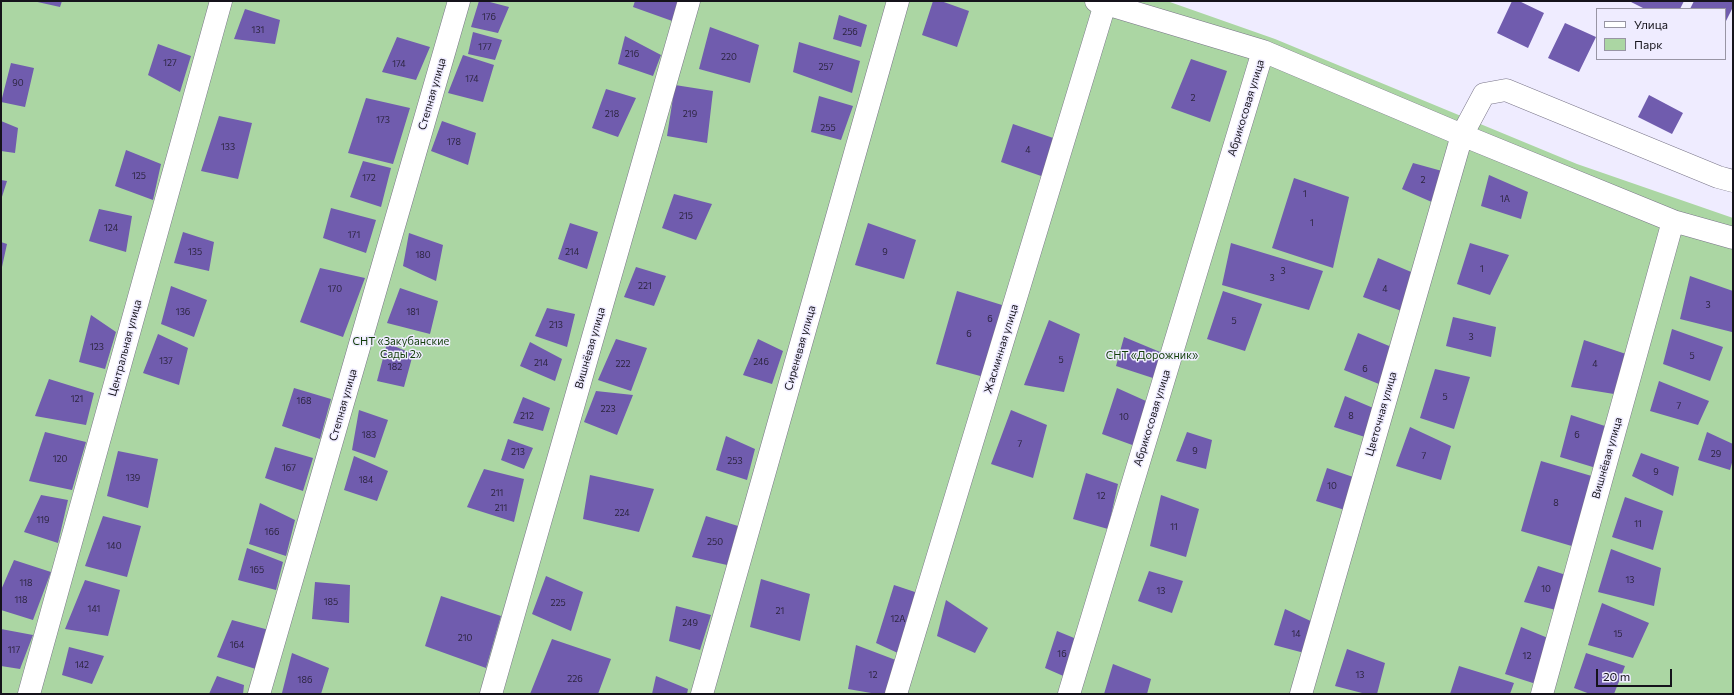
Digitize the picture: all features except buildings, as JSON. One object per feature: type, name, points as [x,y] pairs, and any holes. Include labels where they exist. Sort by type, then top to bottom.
[{"type":"street","name":"Центральная улица","points":[[30,694],[221,1]]},
{"type":"street","name":"Степная улица","points":[[259,694],[459,1]]},
{"type":"street","name":"Вишнёвая улица","points":[[491,694],[689,1]]},
{"type":"street","name":"Сиреневая улица","points":[[702,694],[898,1]]},
{"type":"street","points":[[1101,3],[1264,51],[1673,222],[1733,238]]},
{"type":"street","name":"Жасминная улица","points":[[896,694],[1101,3]]},
{"type":"street","name":"Абрикосовая улица","points":[[1069,694],[1264,51]]},
{"type":"street","name":"Цветочная улица","points":[[1301,694],[1462,135],[1484,94],[1506,90],[1718,177],[1733,181]]},
{"type":"street","name":"Вишнёвая улица","points":[[1542,694],[1673,222]]},
{"type":"green space","points":[[1,1],[1167,1],[1275,39],[1577,164],[1733,218],[1733,694],[1,694]]},
{"type":"park label","name":"СНТ «Закубанские Сады 2»","points":[[401,347]]},
{"type":"park label","name":"СНТ «Дорожник»","points":[[1152,355]]}]
